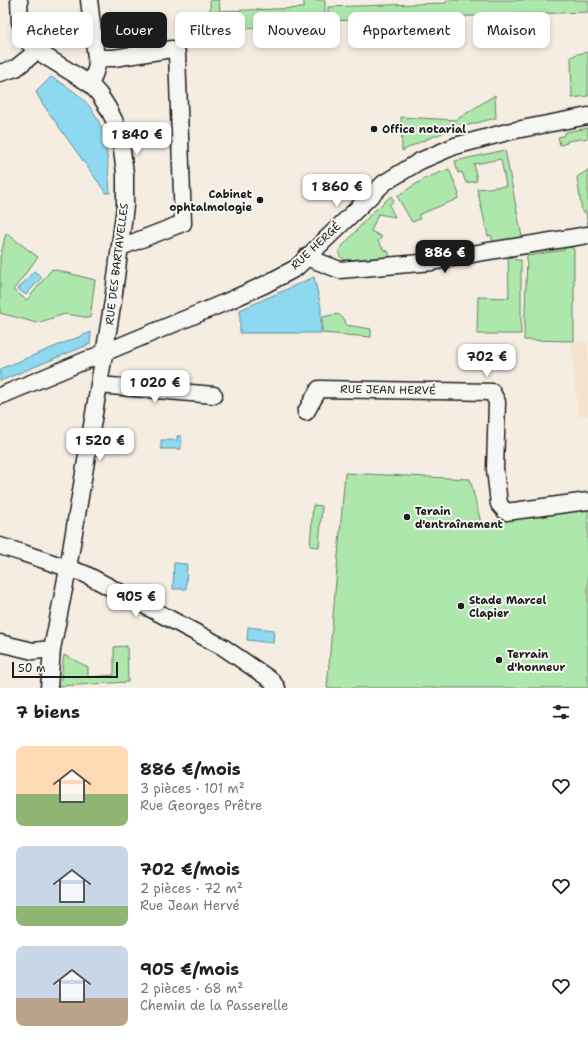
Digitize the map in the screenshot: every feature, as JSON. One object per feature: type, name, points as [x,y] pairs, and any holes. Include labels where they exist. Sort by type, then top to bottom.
[{"type":"street","name":"RUE DES BARTAVELLES","points":[[18,0],[20,22],[29,43],[37,51],[90,84],[108,108],[115,122],[121,143],[124,173],[125,206],[121,247],[105,352],[68,568],[52,649],[49,688]]},
{"type":"street","points":[[89,0],[97,58],[97,66],[90,84]]},
{"type":"street","points":[[97,58],[114,58],[172,49],[177,53],[183,223],[121,247]]},
{"type":"street","points":[[0,73],[16,68],[37,51]]},
{"type":"street","name":"RUE HERGÉ","points":[[0,396],[226,302],[296,268],[306,256],[384,183],[420,161],[455,146],[511,131],[588,116]]},
{"type":"street","points":[[306,256],[340,270],[432,262],[588,235]]},
{"type":"street","points":[[99,385],[214,395]]},
{"type":"street","name":"RUE JEAN HERVÉ","points":[[306,412],[319,389],[492,392],[497,402],[495,469],[499,504],[506,512],[588,502]]},
{"type":"street","points":[[0,546],[85,574],[223,647],[271,680],[277,688]]},
{"type":"street","points":[[0,643],[33,651],[52,649]]},
{"type":"shaded area","points":[[571,342],[588,342],[588,416],[578,415]]},
{"type":"green space","points":[[210,0],[219,0],[220,11],[304,8],[304,0],[325,0],[325,12],[253,12],[253,28],[245,28],[245,12],[210,12]]},
{"type":"green space","points":[[447,0],[588,0],[588,12],[550,13],[550,12],[473,12],[473,16],[465,16],[465,12],[348,12],[348,20],[340,21],[340,12],[328,12],[328,7],[446,3]]},
{"type":"green space","points":[[588,52],[588,96],[572,98],[571,57]]},
{"type":"green space","points":[[495,95],[496,118],[452,129],[402,151],[401,117],[456,120]]},
{"type":"green space","points":[[588,128],[588,138],[567,141],[567,143],[560,145],[558,137],[563,136],[566,132]]},
{"type":"green space","points":[[505,150],[522,237],[493,243],[491,235],[488,236],[477,189],[506,186],[501,159],[474,164],[477,181],[466,183],[462,172],[458,173],[455,161]]},
{"type":"green space","points":[[449,169],[459,194],[457,199],[418,215],[420,219],[412,222],[397,196],[424,179]]},
{"type":"green space","points":[[588,170],[588,227],[586,212],[582,212],[577,177]]},
{"type":"green space","points":[[391,196],[394,201],[389,205],[395,217],[378,214],[371,231],[382,237],[378,241],[384,250],[388,251],[390,257],[346,260],[341,258],[339,255],[339,250],[371,214]]},
{"type":"green space","points":[[6,233],[38,257],[13,290],[27,300],[52,269],[95,280],[90,318],[65,314],[37,323],[0,313],[0,258]]},
{"type":"green space","points":[[567,245],[574,249],[574,341],[524,340],[527,256],[564,250]]},
{"type":"green space","points":[[508,256],[516,260],[521,260],[521,334],[477,334],[478,297],[509,298]]},
{"type":"green space","points":[[338,314],[345,320],[346,325],[371,329],[371,337],[322,333],[322,317]]},
{"type":"green space","name":"Stade Marcel Clapier","points":[[345,473],[470,479],[481,523],[588,508],[588,688],[327,688]]},
{"type":"green space","points":[[313,505],[322,506],[319,547],[310,546]]},
{"type":"green space","points":[[127,646],[128,682],[60,686],[64,655],[88,667],[88,677],[114,675],[114,647]]},
{"type":"water","points":[[51,77],[69,88],[83,100],[93,112],[100,124],[107,155],[110,193],[106,193],[42,103],[36,92]]},
{"type":"water","points":[[34,271],[42,277],[26,295],[18,289]]},
{"type":"water","points":[[314,277],[321,307],[321,333],[240,333],[240,310]]},
{"type":"water","points":[[91,332],[90,344],[0,381],[0,369]]},
{"type":"water","points":[[177,436],[181,436],[181,449],[161,449],[161,440],[177,440]]},
{"type":"water","points":[[174,563],[187,564],[186,589],[173,589]]},
{"type":"water","points":[[248,627],[274,630],[273,643],[247,640]]},
{"type":"place","name":"Office notarial","points":[[374,129]]},
{"type":"place","name":"Cabinet ophtalmologie","points":[[260,200]]},
{"type":"place","name":"Terain d'entraînement","points":[[407,517]]},
{"type":"place","name":"Stade Marcel Clapier","points":[[461,606]]},
{"type":"place","name":"Terrain d'honneur","points":[[499,660]]}]
